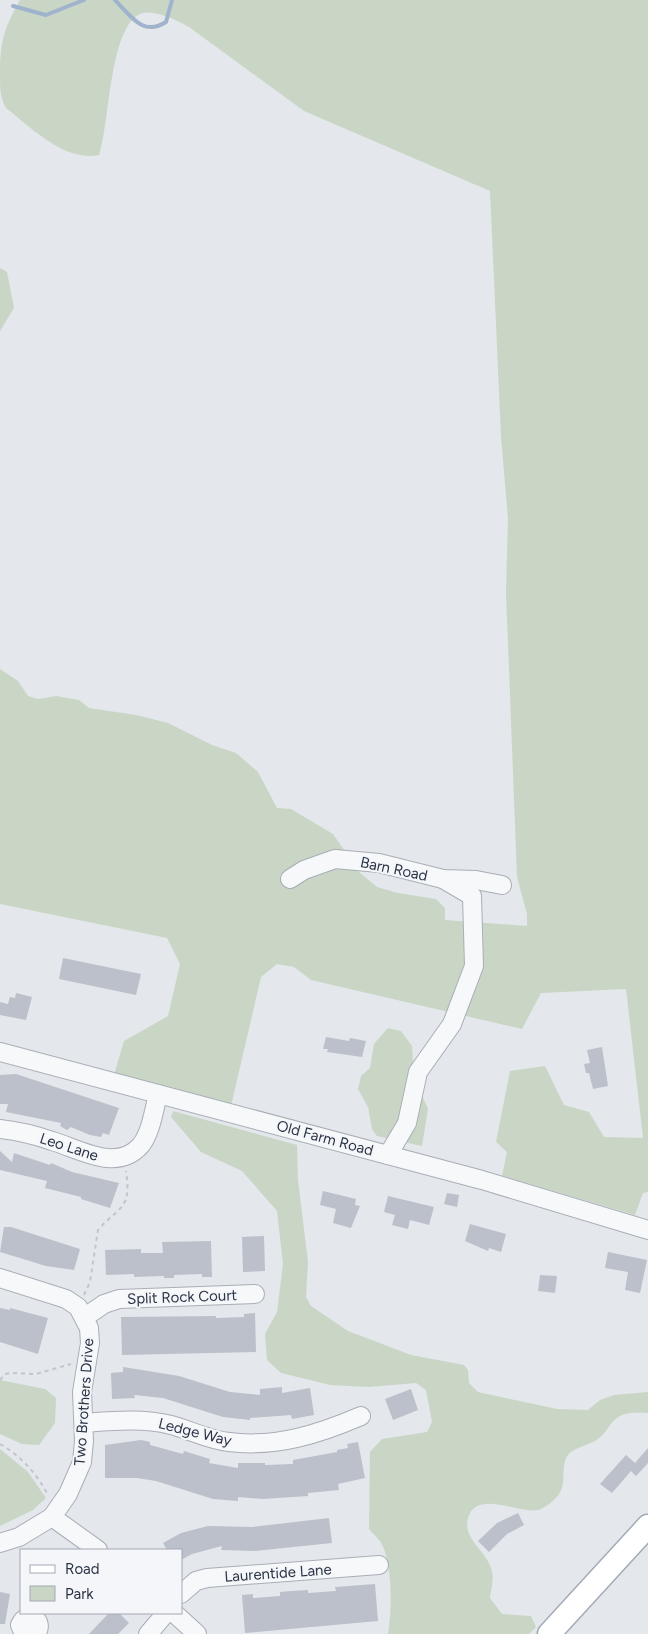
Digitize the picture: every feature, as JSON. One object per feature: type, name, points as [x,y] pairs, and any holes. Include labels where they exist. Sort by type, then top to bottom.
[{"type":"main road","points":[[549,1634],[648,1526]]},
{"type":"street","name":"Barn Road","points":[[290,878],[304,870],[334,859],[379,863],[443,880],[476,880],[502,885]]},
{"type":"street","points":[[388,1155],[407,1123],[418,1072],[452,1024],[474,966],[472,896],[443,880]]},
{"type":"street","name":"Old Farm Road","points":[[0,1052],[552,1200],[648,1230]]},
{"type":"street","name":"Leo Lane","points":[[0,1129],[44,1138],[102,1158],[119,1158],[141,1144],[149,1129],[158,1094]]},
{"type":"street","name":"Two Brothers Drive","points":[[0,1278],[66,1299],[78,1307],[85,1317],[90,1336],[82,1392],[83,1450],[78,1473],[68,1494],[51,1508]]},
{"type":"street","name":"Split Rock Court","points":[[85,1317],[104,1304],[119,1299],[255,1294]]},
{"type":"street","name":"Ledge Way","points":[[84,1423],[148,1421],[170,1424],[220,1441],[248,1443],[309,1437],[361,1416]]},
{"type":"street","points":[[0,1543],[19,1537],[51,1508],[97,1549]]},
{"type":"street","name":"Laurentide Lane","points":[[182,1593],[196,1581],[206,1578],[380,1565]]},
{"type":"street","points":[[148,1634],[165,1614]]},
{"type":"street","points":[[175,1614],[197,1634]]},
{"type":"street","points":[[24,1634],[20,1625],[29,1616],[35,1618],[39,1623],[40,1629],[36,1634]]},
{"type":"path","points":[[82,1299],[89,1287],[98,1230],[120,1211],[124,1203],[128,1182],[125,1166]]},
{"type":"path","points":[[0,1380],[5,1374],[36,1374],[78,1362]]},
{"type":"path","points":[[0,1444],[33,1471],[51,1508]]},
{"type":"green space","points":[[20,0],[648,0],[648,1192],[643,1193],[635,1215],[502,1176],[507,1152],[496,1142],[510,1071],[545,1066],[564,1105],[589,1112],[604,1137],[643,1138],[626,989],[541,993],[522,1029],[311,980],[294,967],[277,964],[261,977],[231,1106],[114,1075],[124,1041],[168,1016],[180,964],[167,938],[0,904],[0,669],[18,681],[28,696],[38,699],[56,696],[79,700],[89,708],[136,715],[168,723],[212,745],[236,753],[258,772],[277,808],[291,809],[333,834],[360,873],[377,887],[398,893],[436,899],[445,908],[445,920],[527,926],[527,914],[517,877],[506,592],[508,519],[501,436],[490,191],[304,111],[189,27],[178,21],[150,13],[138,15],[128,25],[121,40],[112,79],[99,155],[86,156],[73,153],[49,142],[38,134],[6,108],[3,100],[0,79],[2,44],[10,19]]},
{"type":"green space","points":[[0,268],[7,272],[14,308],[0,331]]},
{"type":"green space","points":[[388,1028],[401,1031],[412,1046],[414,1078],[428,1109],[422,1146],[377,1136],[372,1129],[368,1107],[358,1089],[361,1076],[370,1068],[374,1044]]},
{"type":"green space","points":[[173,1111],[297,1145],[298,1180],[308,1262],[306,1297],[311,1306],[348,1331],[411,1355],[464,1365],[468,1370],[469,1383],[478,1392],[557,1409],[588,1410],[600,1400],[614,1395],[648,1392],[648,1413],[635,1412],[618,1417],[598,1439],[574,1450],[567,1456],[564,1466],[563,1485],[558,1495],[549,1504],[538,1510],[489,1504],[480,1505],[473,1509],[468,1518],[467,1526],[469,1533],[486,1558],[492,1572],[493,1581],[490,1598],[502,1614],[531,1616],[536,1627],[529,1634],[388,1634],[391,1600],[387,1561],[380,1541],[369,1529],[370,1452],[382,1439],[427,1432],[432,1422],[426,1390],[416,1383],[369,1387],[330,1385],[281,1373],[267,1360],[265,1334],[277,1312],[283,1264],[277,1211],[242,1171],[201,1152],[171,1117]]},
{"type":"green space","points":[[0,1380],[45,1389],[56,1398],[55,1423],[39,1445],[22,1444],[0,1434]]},
{"type":"green space","points":[[0,1449],[28,1472],[46,1498],[33,1510],[0,1526]]},
{"type":"building","points":[[63,958],[141,974],[136,995],[59,979]]},
{"type":"building","points":[[16,993],[32,997],[26,1020],[0,1015],[0,1002],[8,1004],[10,997],[15,998]]},
{"type":"building","points":[[326,1037],[349,1041],[350,1038],[366,1041],[362,1057],[327,1052],[328,1049],[323,1049]]},
{"type":"building","points":[[602,1047],[608,1086],[593,1089],[589,1073],[586,1073],[584,1064],[590,1063],[587,1050]]},
{"type":"building","points":[[16,1074],[119,1108],[109,1135],[103,1133],[101,1137],[90,1135],[71,1127],[67,1130],[60,1126],[61,1123],[6,1112],[8,1104],[0,1104],[0,1075]]},
{"type":"building","points":[[0,1151],[12,1162],[14,1153],[50,1165],[51,1163],[72,1172],[119,1183],[110,1208],[81,1199],[81,1197],[45,1188],[47,1181],[0,1170]]},
{"type":"building","points":[[323,1191],[356,1199],[355,1205],[360,1206],[351,1228],[333,1223],[336,1209],[320,1205]]},
{"type":"building","points":[[447,1193],[459,1195],[457,1207],[444,1204]]},
{"type":"building","points":[[388,1196],[434,1207],[429,1225],[410,1220],[408,1229],[392,1225],[395,1215],[384,1212]]},
{"type":"building","points":[[470,1224],[506,1234],[501,1252],[489,1248],[488,1251],[465,1241]]},
{"type":"building","points":[[4,1227],[11,1227],[80,1249],[74,1270],[46,1266],[0,1252]]},
{"type":"building","points":[[264,1236],[265,1271],[243,1272],[242,1237]]},
{"type":"building","points":[[211,1241],[212,1277],[202,1277],[202,1274],[174,1275],[174,1278],[164,1278],[164,1276],[134,1277],[134,1274],[106,1275],[105,1250],[141,1249],[141,1253],[163,1253],[162,1242]]},
{"type":"building","points":[[608,1252],[647,1260],[640,1293],[625,1290],[628,1272],[605,1268]]},
{"type":"building","points":[[540,1275],[557,1276],[555,1293],[538,1291]]},
{"type":"building","points":[[0,1308],[10,1310],[10,1308],[48,1318],[38,1354],[0,1342]]},
{"type":"building","points":[[255,1313],[256,1352],[122,1355],[121,1317],[216,1316],[216,1318],[244,1317],[244,1314]]},
{"type":"building","points":[[123,1367],[179,1376],[230,1392],[260,1395],[260,1389],[282,1387],[282,1393],[310,1388],[314,1415],[292,1419],[291,1415],[250,1418],[250,1420],[223,1417],[163,1398],[134,1395],[135,1398],[112,1399],[111,1373],[123,1372]]},
{"type":"building","points":[[411,1389],[418,1410],[393,1420],[385,1399]]},
{"type":"building","points":[[141,1440],[150,1442],[150,1445],[183,1454],[184,1451],[210,1459],[209,1463],[238,1468],[238,1463],[265,1463],[265,1465],[293,1464],[293,1460],[337,1452],[337,1450],[348,1448],[347,1444],[358,1442],[365,1478],[338,1484],[339,1490],[308,1493],[308,1496],[263,1499],[238,1497],[238,1501],[213,1499],[156,1481],[137,1478],[105,1478],[105,1445]]},
{"type":"building","points":[[648,1448],[648,1463],[636,1476],[631,1471],[612,1493],[600,1484],[626,1455],[635,1463]]},
{"type":"building","points":[[518,1513],[524,1525],[507,1534],[489,1552],[478,1541],[497,1523]]},
{"type":"building","points":[[329,1518],[332,1543],[255,1551],[221,1550],[222,1546],[192,1554],[182,1559],[182,1549],[166,1549],[163,1543],[181,1533],[208,1526],[252,1527]]},
{"type":"building","points":[[375,1584],[378,1621],[245,1633],[242,1595],[253,1594],[253,1598],[280,1596],[280,1592],[336,1591],[335,1587]]},
{"type":"building","points":[[0,1592],[10,1594],[5,1624],[0,1624]]},
{"type":"building","points":[[108,1614],[120,1614],[129,1623],[118,1634],[89,1634]]},
{"type":"waterway","points":[[13,6],[46,15],[84,0]]},
{"type":"waterway","points":[[115,0],[138,23],[151,27],[166,22],[172,0]]}]
